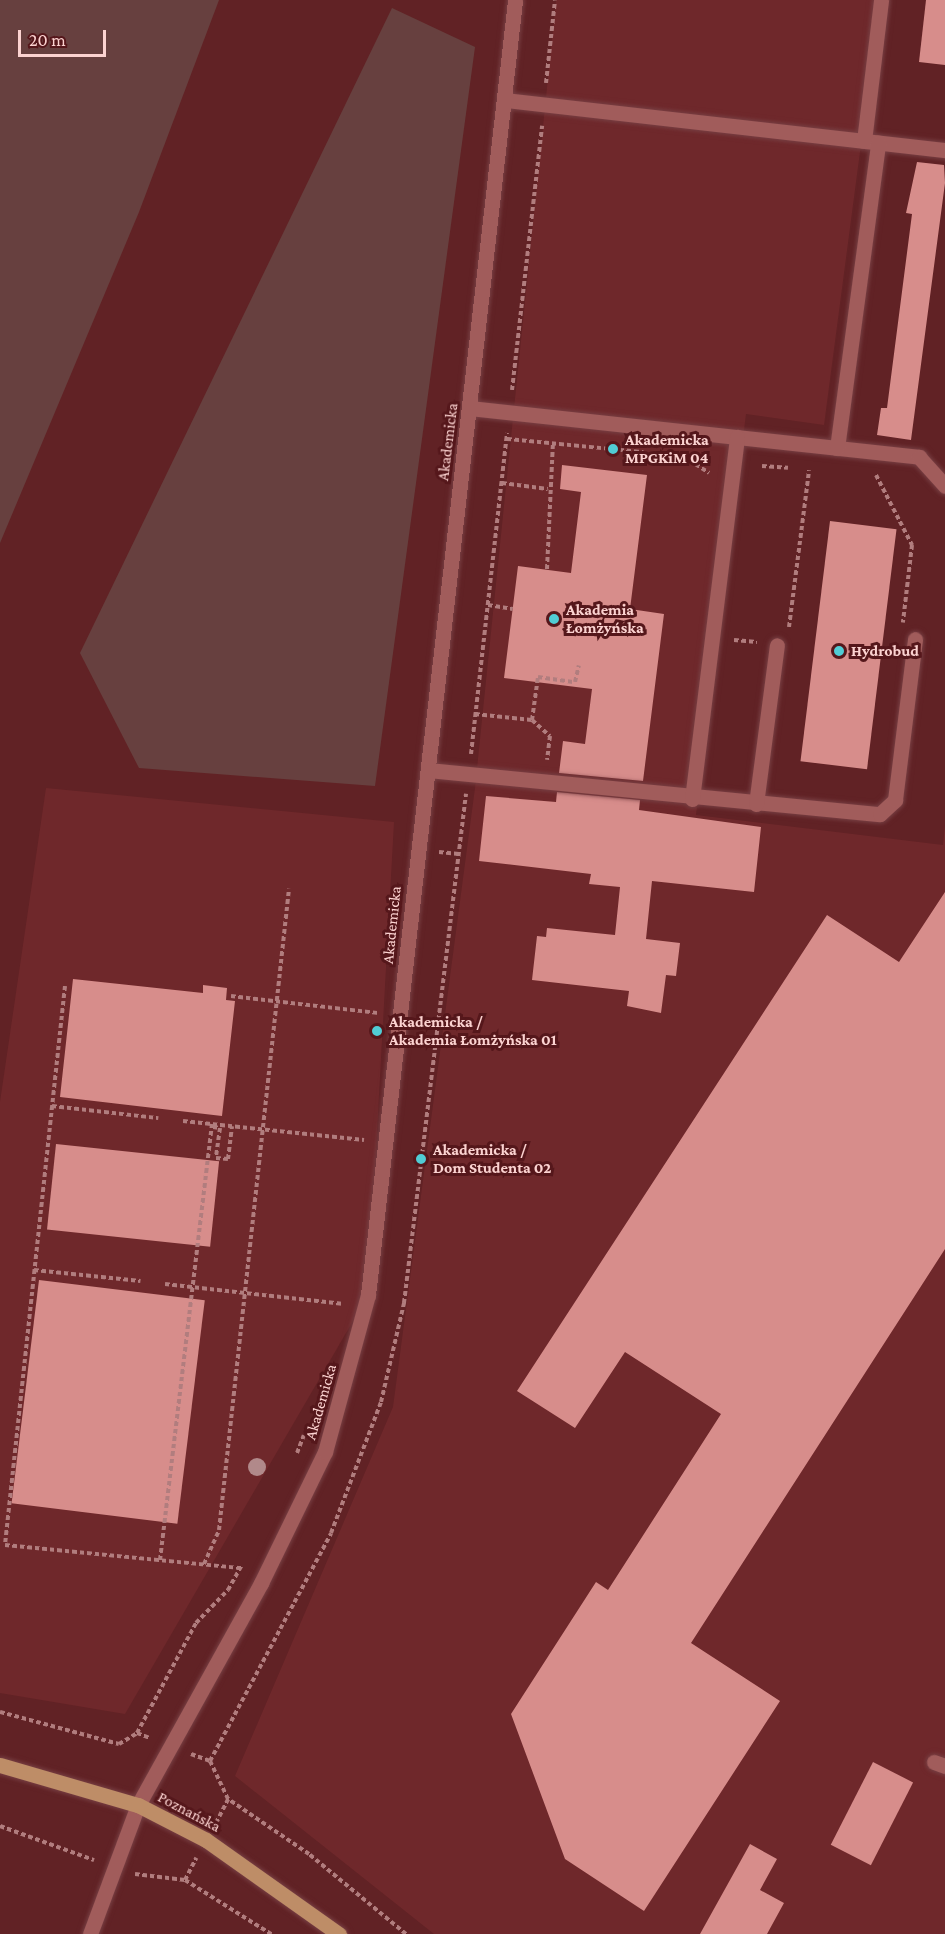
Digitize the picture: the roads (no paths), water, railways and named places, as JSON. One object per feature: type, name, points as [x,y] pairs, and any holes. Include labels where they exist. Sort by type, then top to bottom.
[{"type":"main road","name":"Poznańska","points":[[0,1765],[138,1805],[206,1840],[339,1934]]},
{"type":"street","name":"Akademicka","points":[[90,1934],[138,1805],[299,1511],[325,1452],[356,1347],[368,1295],[515,0]]},
{"type":"street","points":[[837,448],[871,142],[881,0]]},
{"type":"street","points":[[505,99],[945,150]]},
{"type":"street","points":[[470,408],[919,457],[945,486]]},
{"type":"street","points":[[692,799],[737,437]]},
{"type":"street","points":[[428,770],[869,816],[890,808],[915,639]]},
{"type":"street","points":[[756,804],[777,645]]},
{"type":"place","name":"Akademicka MPGKiM 04","points":[[613,449]]},
{"type":"place","name":"Akademia Łomżyńska","points":[[554,619]]},
{"type":"place","name":"Hydrobud","points":[[839,651]]},
{"type":"place","name":"Akademicka / Akademia Łomżyńska 01","points":[[377,1031]]},
{"type":"place","name":"Akademicka / Dom Studenta 02","points":[[421,1159]]}]
